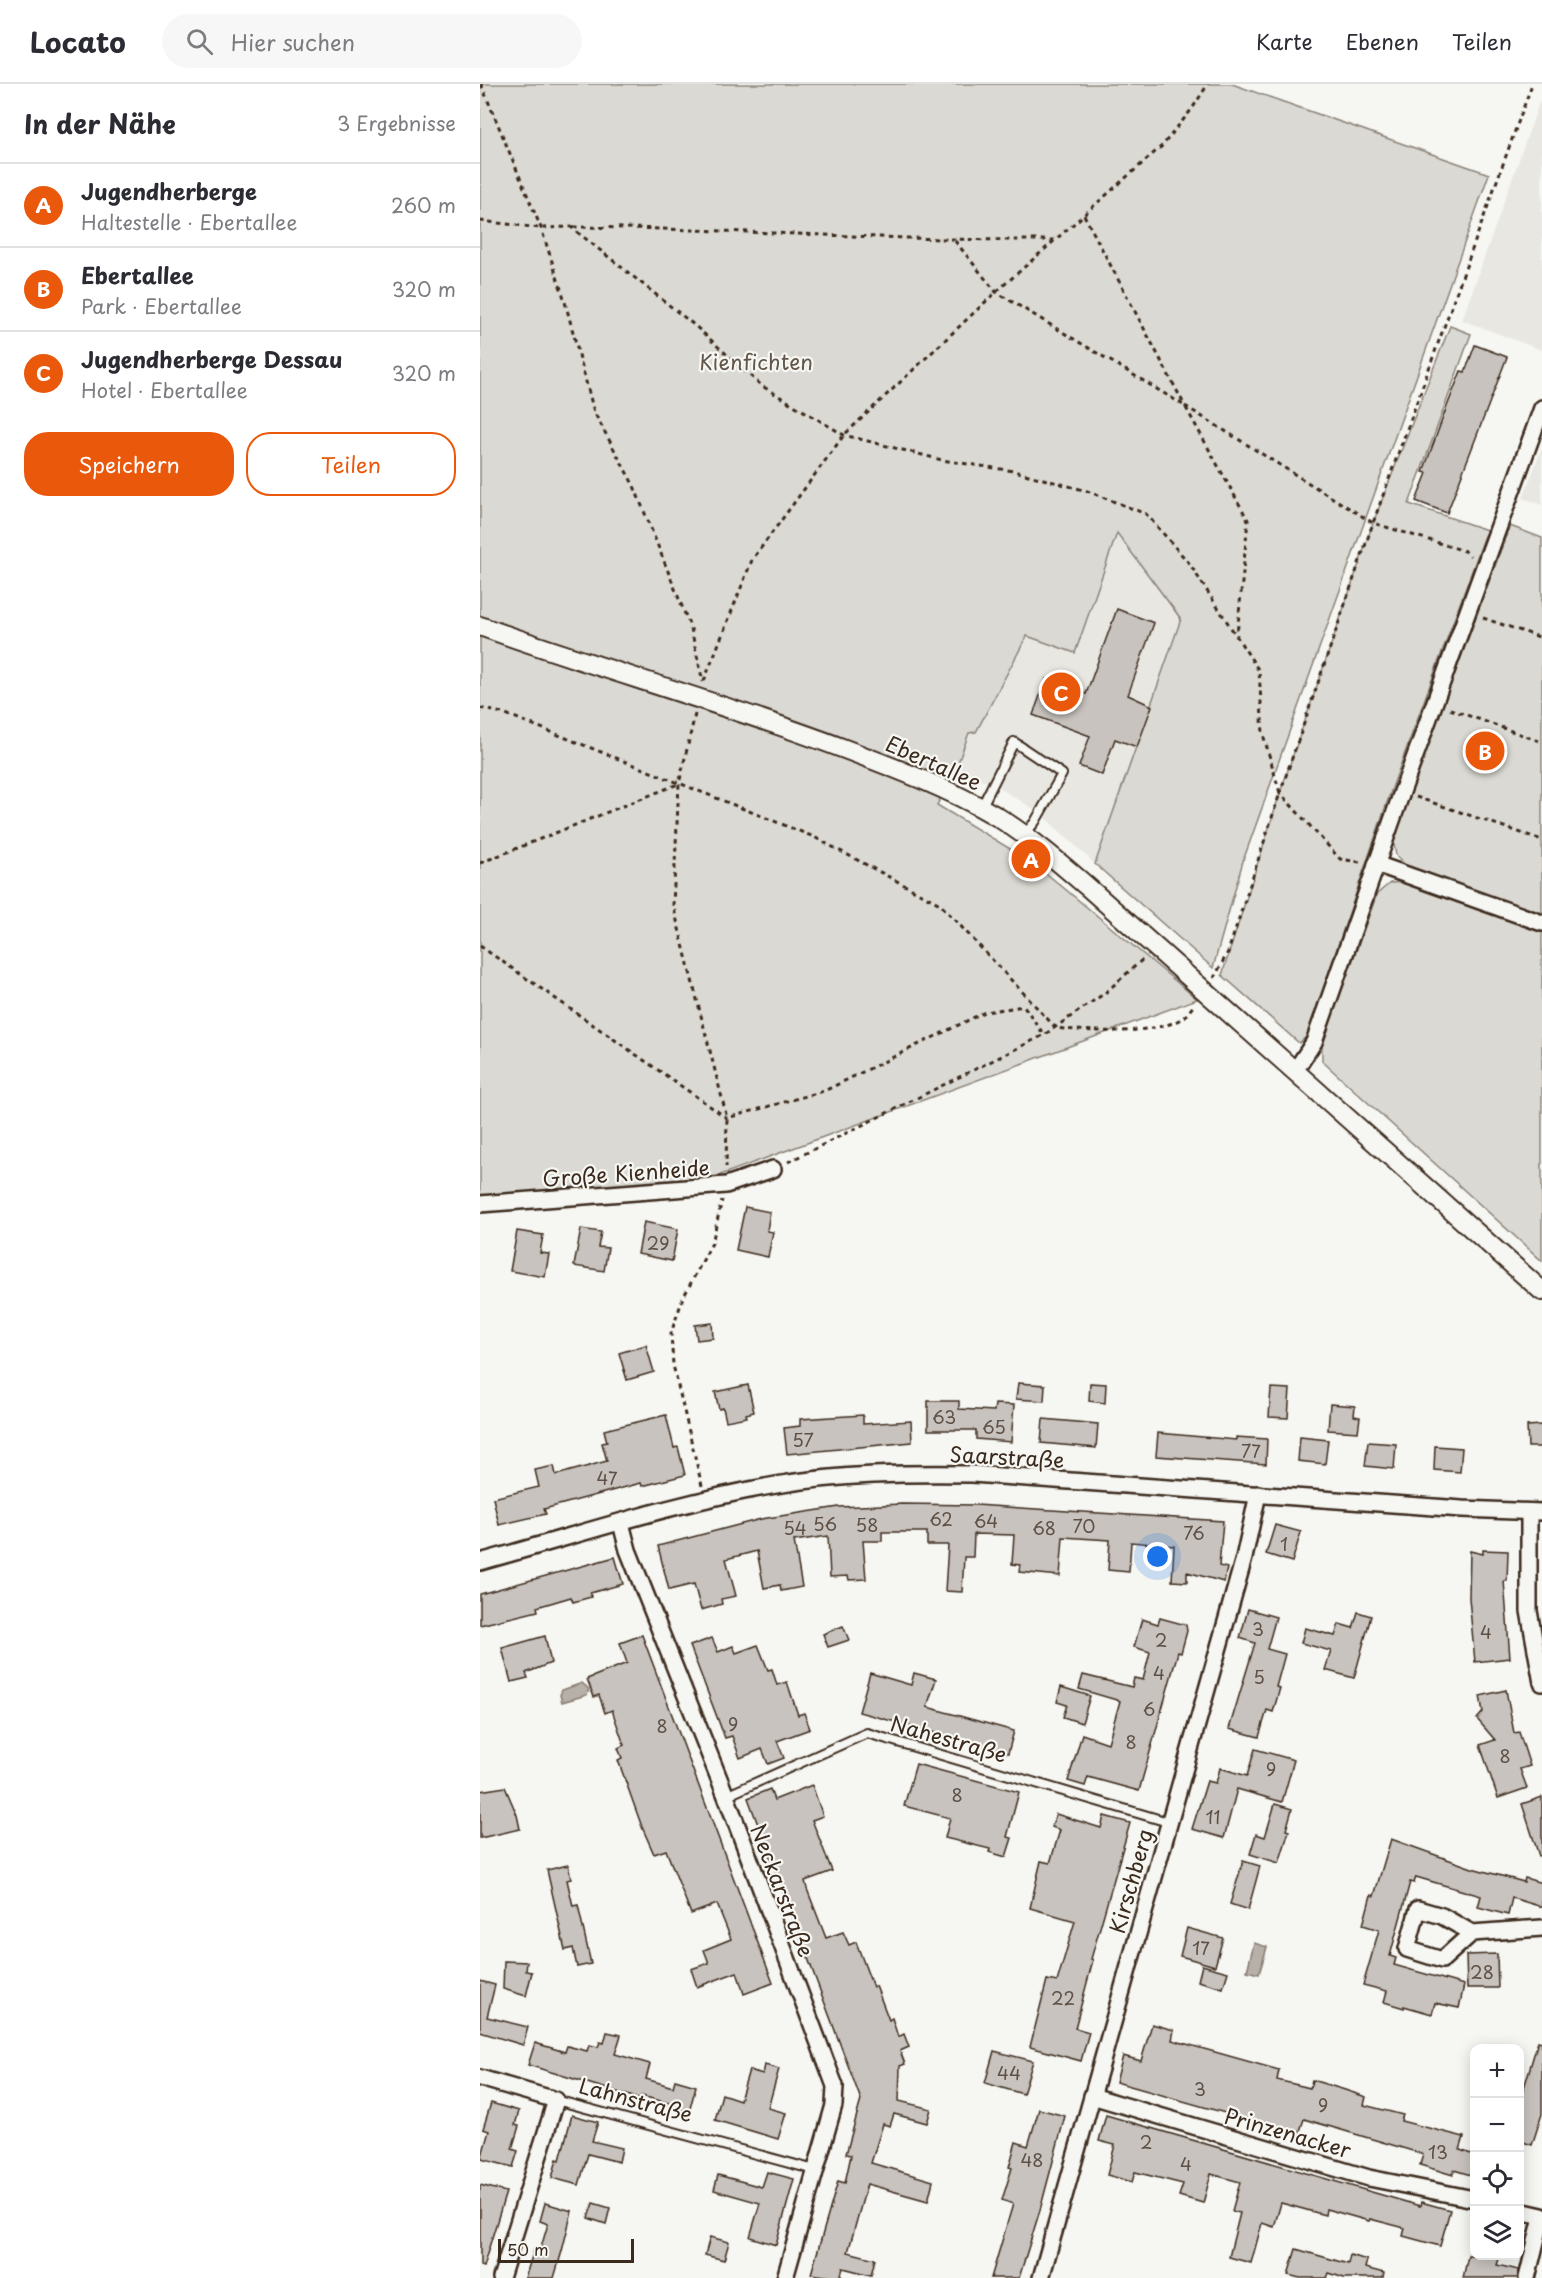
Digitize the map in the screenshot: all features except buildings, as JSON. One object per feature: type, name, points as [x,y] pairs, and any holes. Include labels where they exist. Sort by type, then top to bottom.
[{"type":"street","points":[[1294,1071],[1314,1042],[1376,864],[1542,408]]},
{"type":"street","name":"Ebertallee","points":[[480,626],[705,689],[898,770],[981,808],[1024,835],[1155,947],[1210,984],[1294,1071],[1542,1291]]},
{"type":"street","points":[[1376,864],[1542,923]]},
{"type":"street","name":"Große Kienheide","points":[[480,1204],[726,1185],[773,1169]]},
{"type":"street","name":"Saarstraße","points":[[480,1562],[705,1501],[800,1482],[909,1473],[972,1474],[1535,1512]]},
{"type":"street","name":"Kirschberg","points":[[1041,2278],[1244,1558],[1258,1494]]},
{"type":"street","points":[[1535,1512],[1529,1611],[1542,1683]]},
{"type":"street","name":"Neckarstraße","points":[[621,1523],[628,1550],[726,1796],[834,2086],[834,2105],[785,2278]]},
{"type":"street","points":[[1472,1933],[1542,1928]]},
{"type":"street","points":[[480,2078],[556,2100]]},
{"type":"street","name":"Prinzenacker","points":[[1092,2096],[1369,2178],[1470,2198]]},
{"type":"street","name":"Lahnstraße","points":[[501,2278],[556,2100]]},
{"type":"street","points":[[1524,2212],[1542,2216],[1537,2257],[1527,2278]]},
{"type":"lane","points":[[981,808],[1014,742],[1062,774],[1035,822],[1024,835]]},
{"type":"lane","name":"Nahestraße","points":[[726,1796],[867,1733],[1168,1822]]},
{"type":"lane","name":"Lahnstraße","points":[[556,2100],[815,2170]]},
{"type":"path","points":[[481,84],[541,228],[564,298],[594,412],[634,486],[691,629],[705,689]]},
{"type":"path","points":[[705,1501],[673,1365],[671,1333],[683,1298],[712,1243],[726,1185],[727,1118],[673,905],[680,784],[705,689],[752,560],[844,435],[996,292],[1162,146],[1192,110],[1208,84]]},
{"type":"path","points":[[480,708],[506,714],[814,837],[940,904],[1056,1028],[1096,1033],[1167,1025],[1182,1018],[1210,984],[1228,952],[1373,523],[1530,85]]},
{"type":"path","points":[[1084,215],[1248,520],[1237,636]]},
{"type":"path","points":[[480,221],[541,228],[702,229],[955,240],[1057,240]]},
{"type":"path","points":[[571,227],[694,325],[762,386],[844,435],[942,460],[1014,471],[1087,491],[1146,514],[1189,563],[1259,671],[1263,734],[1280,794],[1340,859],[1376,864]]},
{"type":"path","points":[[955,240],[996,292],[1373,523],[1464,551],[1484,568]]},
{"type":"path","points":[[1468,612],[1542,638]]},
{"type":"path","points":[[692,679],[705,689]]},
{"type":"path","points":[[1434,703],[1542,742]]},
{"type":"path","points":[[480,863],[680,784]]},
{"type":"path","points":[[1402,792],[1542,840]]},
{"type":"path","points":[[480,946],[727,1118]]},
{"type":"path","points":[[773,1169],[1044,1035],[1105,993],[1155,947]]},
{"type":"path","points":[[1208,970],[1210,984]]},
{"type":"path","points":[[727,1118],[824,1091],[986,1012],[1024,1006],[1044,1035]]},
{"type":"shaded area","points":[[1542,95],[1542,350],[1462,320]]},
{"type":"shaded area","points":[[1542,448],[1542,505],[1523,498]]},
{"type":"shaded area","points":[[1117,532],[1181,618],[1095,864],[1041,814],[995,785],[955,771],[970,733],[976,732],[1027,636],[1075,653]]},
{"type":"shaded area","points":[[582,1683],[589,1689],[587,1695],[562,1702],[560,1695],[562,1690]]},
{"type":"shaded area","points":[[1254,1943],[1267,1947],[1259,1974],[1247,1971]]},
{"type":"green space","name":"Kienfichten","points":[[480,84],[1232,84],[1489,174],[1243,861],[1213,968],[1095,864],[1181,619],[1117,533],[1075,653],[1027,636],[976,732],[969,733],[955,771],[937,805],[1035,864],[1197,999],[704,1181],[480,1199]]},
{"type":"green space","points":[[1450,326],[1471,334],[1409,504],[1487,530],[1392,788],[1307,1036],[1299,1043],[1222,975],[1280,793],[1373,523]]},
{"type":"green space","points":[[1510,526],[1542,538],[1542,915],[1407,867],[1396,855],[1393,840]]},
{"type":"green space","points":[[1405,882],[1542,931],[1542,1261],[1322,1061],[1322,1044],[1377,894],[1390,883]]},
{"type":"place","name":"Jugendherberge Dessau","points":[[1061,692]]},
{"type":"place","name":"Ebertallee","points":[[1485,751]]},
{"type":"place","name":"Jugendherberge","points":[[1031,859]]}]
